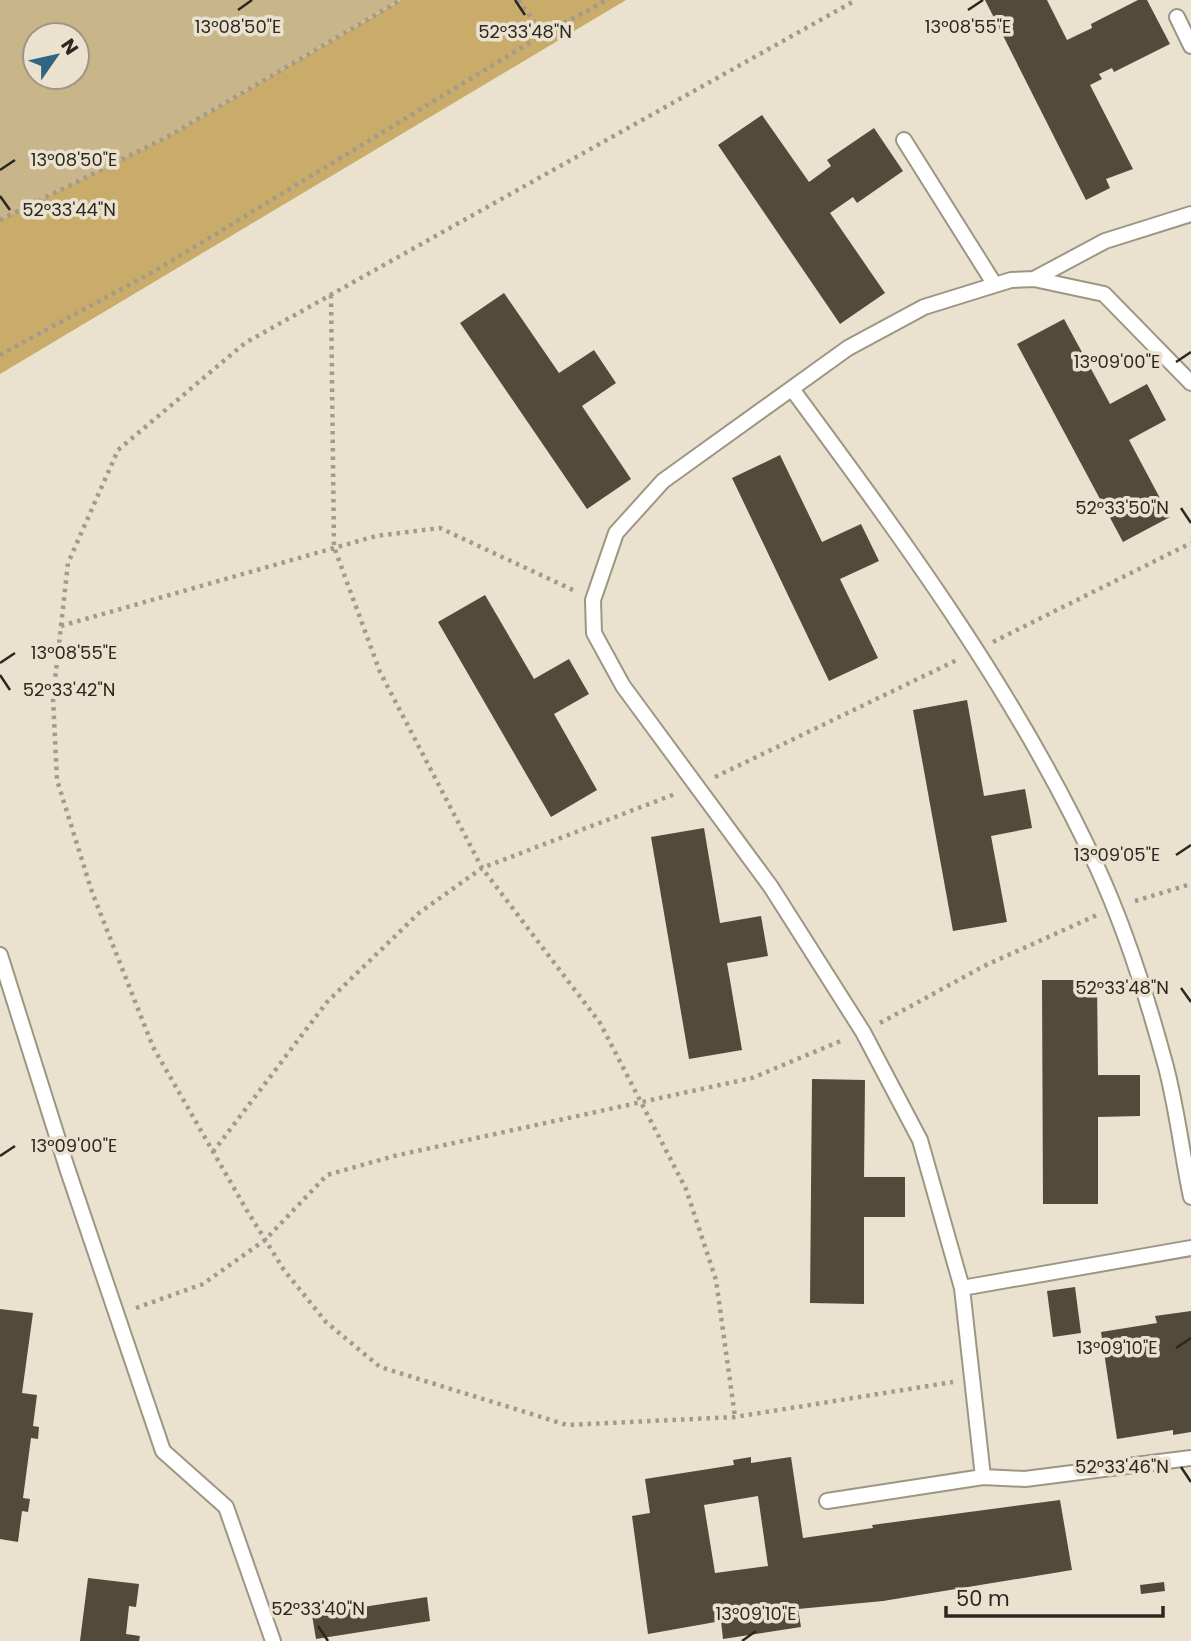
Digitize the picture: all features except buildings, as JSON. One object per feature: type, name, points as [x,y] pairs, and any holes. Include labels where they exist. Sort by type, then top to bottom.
[{"type":"lane","points":[[1177,17],[1191,46]]},
{"type":"lane","points":[[904,140],[995,285]]},
{"type":"lane","points":[[1034,279],[1105,241],[1191,214]]},
{"type":"lane","points":[[983,1477],[962,1288],[920,1140],[863,1032],[771,887],[623,686],[594,633],[593,600],[616,533],[663,481],[848,348],[924,307],[1011,280],[1034,279],[1104,294],[1191,383]]},
{"type":"lane","points":[[792,389],[893,527],[1028,731],[1097,867],[1167,1070],[1191,1197]]},
{"type":"lane","points":[[0,955],[163,1451],[226,1507],[272,1641]]},
{"type":"lane","points":[[962,1288],[1191,1248]]},
{"type":"lane","points":[[827,1501],[983,1477],[1025,1479],[1191,1458]]},
{"type":"path","points":[[0,220],[167,137],[401,0]]},
{"type":"path","points":[[519,0],[544,34]]},
{"type":"path","points":[[0,355],[160,268],[544,34],[607,0]]},
{"type":"path","points":[[856,0],[245,343],[118,450],[68,563],[53,698],[57,780],[92,892],[153,1047],[284,1270],[326,1322],[380,1367],[567,1425],[735,1417],[971,1379]]},
{"type":"path","points":[[331,295],[334,547],[380,672],[482,868],[521,924],[600,1023],[686,1189],[716,1280],[735,1417]]},
{"type":"path","points":[[61,626],[376,536],[440,528],[593,600]]},
{"type":"path","points":[[213,1152],[327,1002],[419,913],[482,868],[696,786],[1191,543]]},
{"type":"path","points":[[117,1315],[202,1284],[265,1240],[327,1175],[394,1156],[752,1078],[863,1032],[984,966],[1113,908],[1191,884]]},
{"type":"shaded area","points":[[0,0],[400,0],[167,137],[0,220]]},
{"type":"shaded area","points":[[401,0],[626,0],[0,374],[0,220],[167,137]]}]
